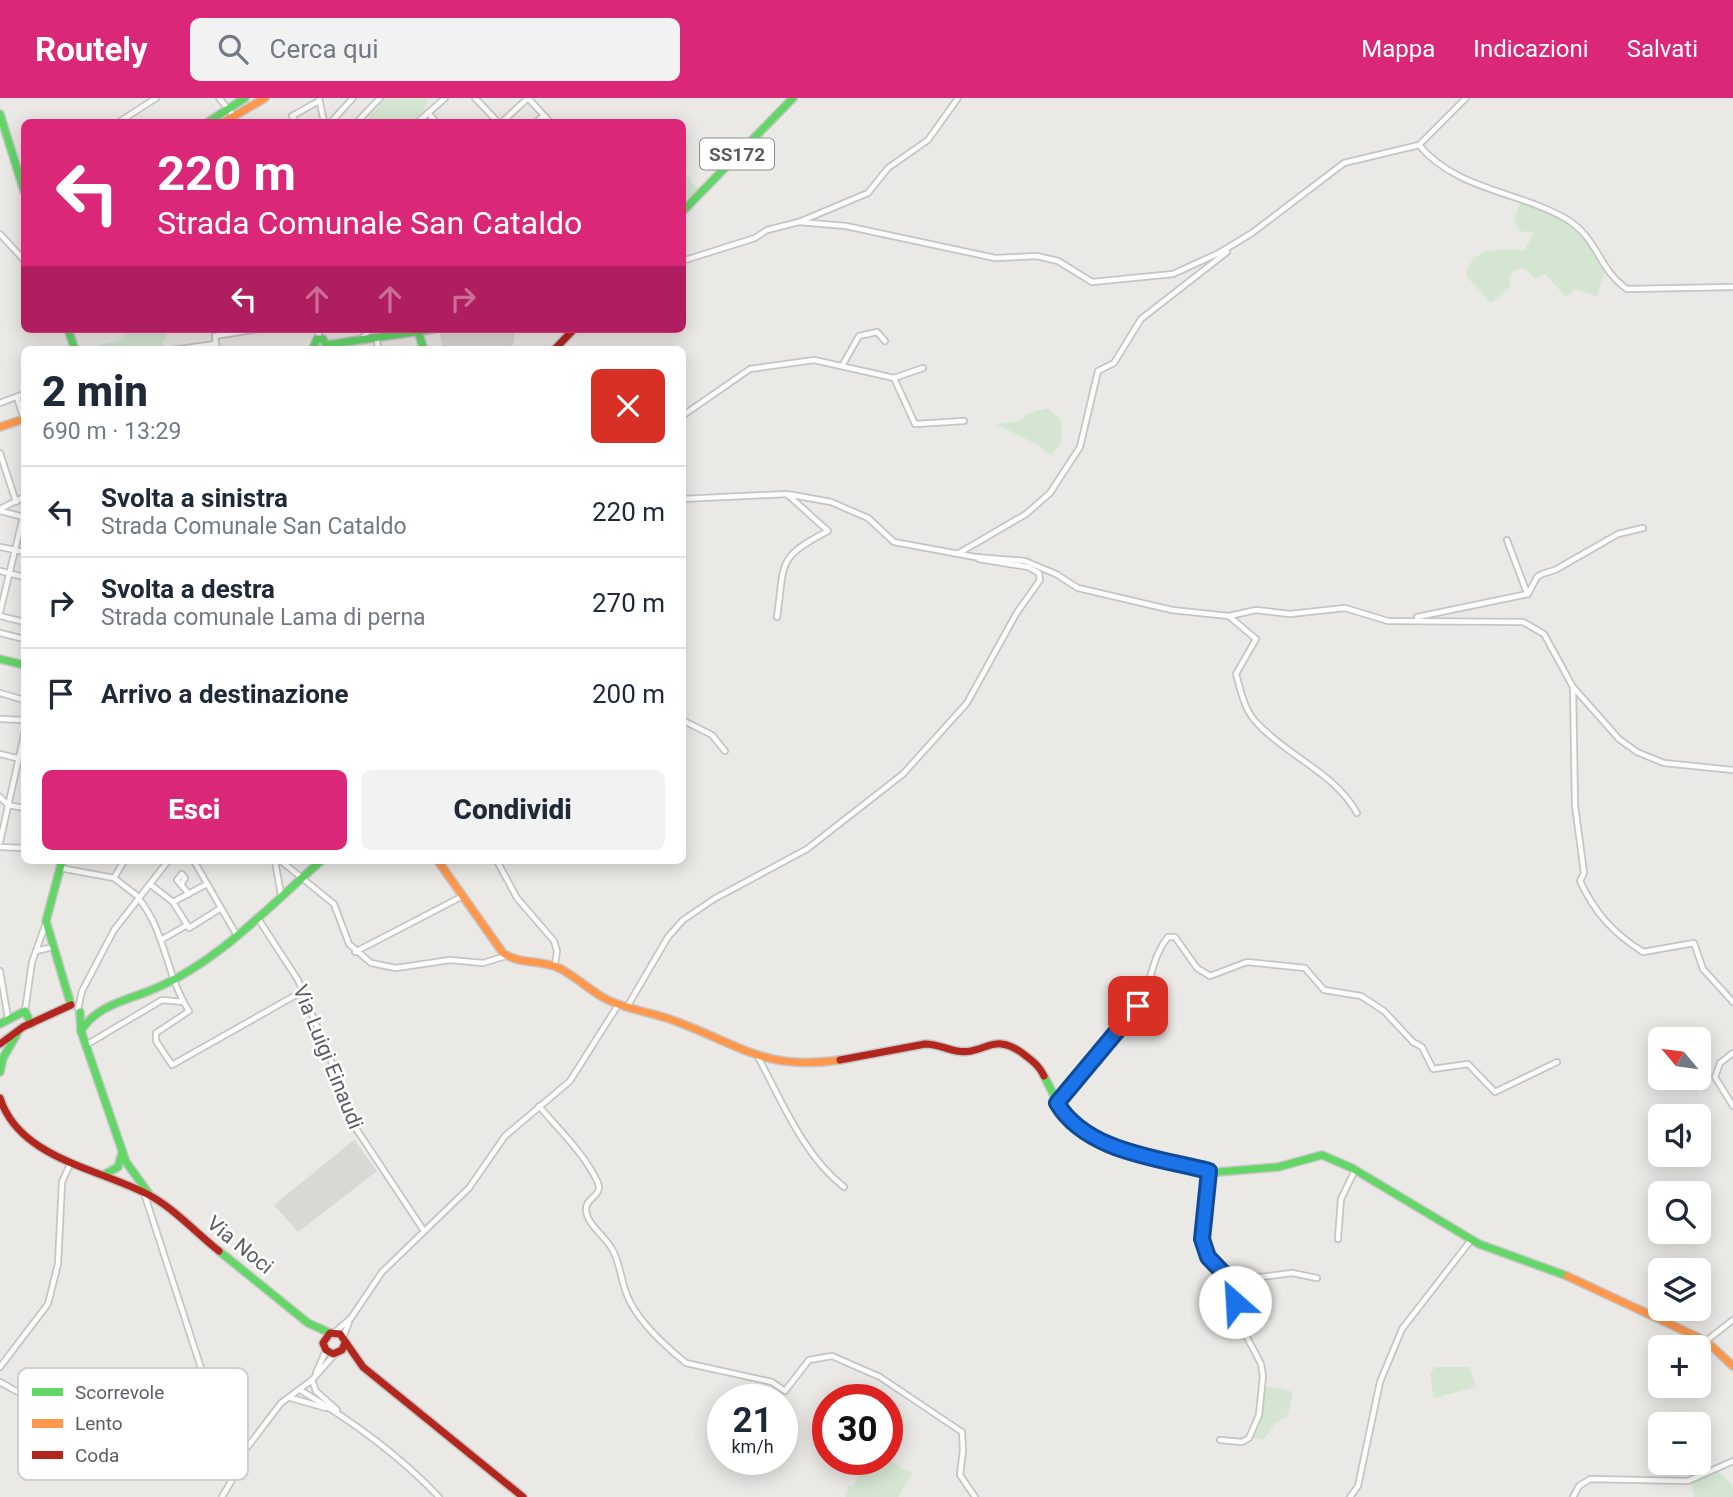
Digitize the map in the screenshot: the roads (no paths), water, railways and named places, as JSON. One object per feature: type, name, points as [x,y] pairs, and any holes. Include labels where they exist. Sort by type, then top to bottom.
[{"type":"main road","points":[[212,119],[245,98]]},
{"type":"main road","points":[[229,119],[265,98]]},
{"type":"main road","name":"SS172","points":[[686,208],[793,98]]},
{"type":"main road","points":[[0,114],[21,181]]},
{"type":"main road","points":[[332,346],[409,333]]},
{"type":"main road","points":[[318,338],[318,346]]},
{"type":"main road","points":[[0,427],[21,420]]},
{"type":"main road","points":[[0,659],[21,664]]},
{"type":"main road","points":[[61,864],[46,921],[122,1150],[147,1194]]},
{"type":"main road","points":[[81,1031],[92,1015],[174,978],[209,957],[317,864]]},
{"type":"main road","points":[[440,864],[506,956],[514,961],[534,959],[555,965],[618,1004],[676,1021],[781,1063],[832,1063],[925,1044],[939,1044],[959,1052],[1004,1043],[1014,1046],[1040,1067],[1057,1103],[1078,1126],[1107,1143],[1209,1171],[1231,1172],[1278,1167],[1322,1155],[1355,1170],[1471,1240],[1546,1266],[1693,1335]]},
{"type":"main road","points":[[2,1041],[31,1024],[76,1009],[92,1015]]},
{"type":"main road","points":[[0,1024],[25,1011],[31,1024]]},
{"type":"main road","points":[[0,1073],[3,1058],[20,1030]]},
{"type":"main road","name":"Via Noci","points":[[0,1098],[6,1117],[27,1141],[147,1194],[308,1323],[333,1333],[344,1341]]},
{"type":"main road","points":[[103,1174],[114,1172],[118,1167],[122,1150]]},
{"type":"main road","name":"Via Noci","points":[[308,1323],[324,1347]]},
{"type":"main road","points":[[333,1333],[324,1347],[363,1367],[523,1497]]},
{"type":"main road","points":[[336,1354],[344,1341],[363,1367]]},
{"type":"main road","points":[[1711,1346],[1733,1366]]},
{"type":"street","points":[[124,119],[156,98]]},
{"type":"street","points":[[219,98],[234,116]]},
{"type":"street","points":[[334,119],[353,98]]},
{"type":"street","points":[[360,119],[380,98]]},
{"type":"street","points":[[434,98],[439,103]]},
{"type":"street","points":[[421,119],[444,98]]},
{"type":"street","points":[[475,98],[499,119]]},
{"type":"street","points":[[505,119],[528,98],[547,119]]},
{"type":"street","points":[[686,260],[755,238],[767,230],[799,222],[868,193],[888,168],[928,139],[958,98]]},
{"type":"street","points":[[959,553],[1026,514],[1050,493],[1080,447],[1098,371],[1114,363],[1141,319],[1344,163],[1419,145],[1466,98]]},
{"type":"street","points":[[294,119],[292,116],[319,99],[323,119]]},
{"type":"street","points":[[428,113],[433,119]]},
{"type":"street","points":[[540,119],[544,116]]},
{"type":"street","points":[[1419,145],[1437,164],[1454,173],[1482,187],[1546,209],[1587,233],[1598,248],[1605,269],[1627,289],[1733,287]]},
{"type":"street","points":[[799,222],[846,226],[995,258],[1037,256],[1058,261],[1092,282],[1173,274],[1244,238]]},
{"type":"street","points":[[0,234],[21,256]]},
{"type":"street","points":[[842,366],[859,336],[877,332],[885,341]]},
{"type":"street","points":[[214,333],[217,346]]},
{"type":"street","points":[[215,336],[220,333]]},
{"type":"street","points":[[318,333],[318,338]]},
{"type":"street","points":[[360,342],[367,333]]},
{"type":"street","points":[[377,340],[377,346]]},
{"type":"street","points":[[686,413],[750,369],[814,360],[894,378],[923,368]]},
{"type":"street","points":[[894,378],[915,424],[964,421]]},
{"type":"street","points":[[0,403],[21,395]]},
{"type":"street","points":[[17,397],[21,410]]},
{"type":"street","points":[[0,453],[16,502]]},
{"type":"street","points":[[777,617],[784,564],[794,549],[828,531],[787,494]]},
{"type":"street","points":[[627,1007],[668,937],[683,920],[714,899],[807,849],[849,819],[903,774],[967,703],[1040,576],[1028,567],[894,542],[868,518],[831,502],[787,494],[686,499]]},
{"type":"street","points":[[0,510],[21,500]]},
{"type":"street","points":[[0,510],[21,516]]},
{"type":"street","points":[[21,528],[0,614],[21,621]]},
{"type":"street","points":[[1528,594],[1536,577],[1555,570],[1618,534],[1643,528]]},
{"type":"street","points":[[1507,540],[1528,594]]},
{"type":"street","points":[[0,547],[21,551]]},
{"type":"street","points":[[975,557],[1025,561],[1056,573],[1078,588],[1172,610],[1229,616],[1256,610],[1290,614],[1345,608],[1374,619],[1523,622],[1544,634],[1573,687],[1619,739],[1637,752],[1664,763],[1733,770]]},
{"type":"street","points":[[0,571],[21,576]]},
{"type":"street","points":[[1402,620],[1528,594]]},
{"type":"street","points":[[1229,616],[1256,639],[1236,674],[1245,705],[1257,723],[1349,798],[1357,813]]},
{"type":"street","points":[[0,633],[21,638]]},
{"type":"street","points":[[1573,687],[1575,805],[1584,873],[1580,881],[1584,891],[1594,909],[1619,937],[1643,952],[1694,943],[1703,969],[1733,1002]]},
{"type":"street","points":[[0,693],[21,699]]},
{"type":"street","points":[[0,719],[21,720]]},
{"type":"street","points":[[686,722],[712,735],[725,751]]},
{"type":"street","points":[[0,754],[21,760]]},
{"type":"street","points":[[0,842],[21,763]]},
{"type":"street","points":[[0,797],[8,805],[21,807]]},
{"type":"street","points":[[0,847],[21,848]]},
{"type":"street","points":[[61,864],[114,878],[140,899],[154,918],[183,1002],[189,1011],[156,1033],[156,1041],[172,1065],[303,991]]},
{"type":"street","points":[[114,878],[122,864]]},
{"type":"street","points":[[76,1009],[82,991],[114,930],[166,864]]},
{"type":"street","points":[[196,864],[236,934]]},
{"type":"street","points":[[276,864],[281,895]]},
{"type":"street","points":[[284,864],[334,904],[345,937],[355,952],[371,963],[396,968],[450,960],[483,962],[506,956]]},
{"type":"street","points":[[499,864],[517,898],[554,941],[557,951],[555,965]]},
{"type":"street","points":[[173,902],[207,884]]},
{"type":"street","points":[[151,885],[173,902],[188,926]]},
{"type":"street","points":[[181,885],[189,894]]},
{"type":"street","points":[[355,952],[463,896]]},
{"type":"street","points":[[161,940],[221,908]]},
{"type":"street","name":"Via Luigi Einaudi","points":[[257,917],[303,991],[340,1081],[351,1121],[424,1231]]},
{"type":"street","points":[[25,1011],[36,951],[46,921]]},
{"type":"street","points":[[1057,1103],[1138,1006],[1149,989],[1156,952],[1168,937],[1175,937],[1197,968],[1210,976],[1247,962],[1305,968],[1324,990],[1361,996],[1384,1011],[1413,1042],[1422,1047],[1433,1069],[1468,1064],[1495,1092],[1557,1062]]},
{"type":"street","points":[[36,951],[53,947]]},
{"type":"street","points":[[0,971],[8,1018]]},
{"type":"street","points":[[86,1045],[162,1000],[183,1002]]},
{"type":"street","points":[[333,1333],[351,1318],[382,1272],[469,1188],[505,1136],[570,1081],[618,1004]]},
{"type":"street","points":[[1733,1053],[1720,1063],[1715,1077],[1733,1106]]},
{"type":"street","points":[[758,1056],[776,1093],[820,1165],[844,1187]]},
{"type":"street","points":[[539,1106],[587,1163],[599,1185],[599,1192],[587,1205],[586,1211],[612,1249],[628,1297],[651,1330],[678,1357],[687,1363],[772,1382],[785,1391],[809,1360],[832,1356],[880,1377],[962,1432],[964,1450],[960,1475],[975,1497]]},
{"type":"street","points":[[0,1367],[23,1332],[48,1304],[58,1264],[62,1182],[71,1162]]},
{"type":"street","points":[[1338,1239],[1341,1199],[1355,1170]]},
{"type":"street","points":[[1209,1171],[1202,1239],[1208,1257],[1230,1280],[1240,1324],[1261,1364],[1262,1397],[1259,1415],[1249,1438],[1242,1442],[1220,1440]]},
{"type":"street","points":[[147,1194],[203,1368]]},
{"type":"street","points":[[1350,1497],[1358,1486],[1380,1382],[1402,1329],[1471,1240]]},
{"type":"street","points":[[1230,1280],[1292,1273],[1317,1278]]},
{"type":"street","points":[[344,1341],[351,1318]]},
{"type":"street","points":[[1711,1337],[1733,1320]]},
{"type":"street","points":[[324,1347],[312,1380],[316,1391],[418,1475],[439,1497]]},
{"type":"street","points":[[248,1446],[281,1403],[312,1380],[336,1354]]},
{"type":"street","points":[[0,1382],[18,1393]]},
{"type":"street","points":[[300,1390],[343,1415]]},
{"type":"street","points":[[290,1398],[343,1415]]},
{"type":"street","points":[[1573,1497],[1579,1486],[1590,1479],[1688,1481],[1733,1461]]},
{"type":"street","points":[[222,1497],[232,1480]]}]
